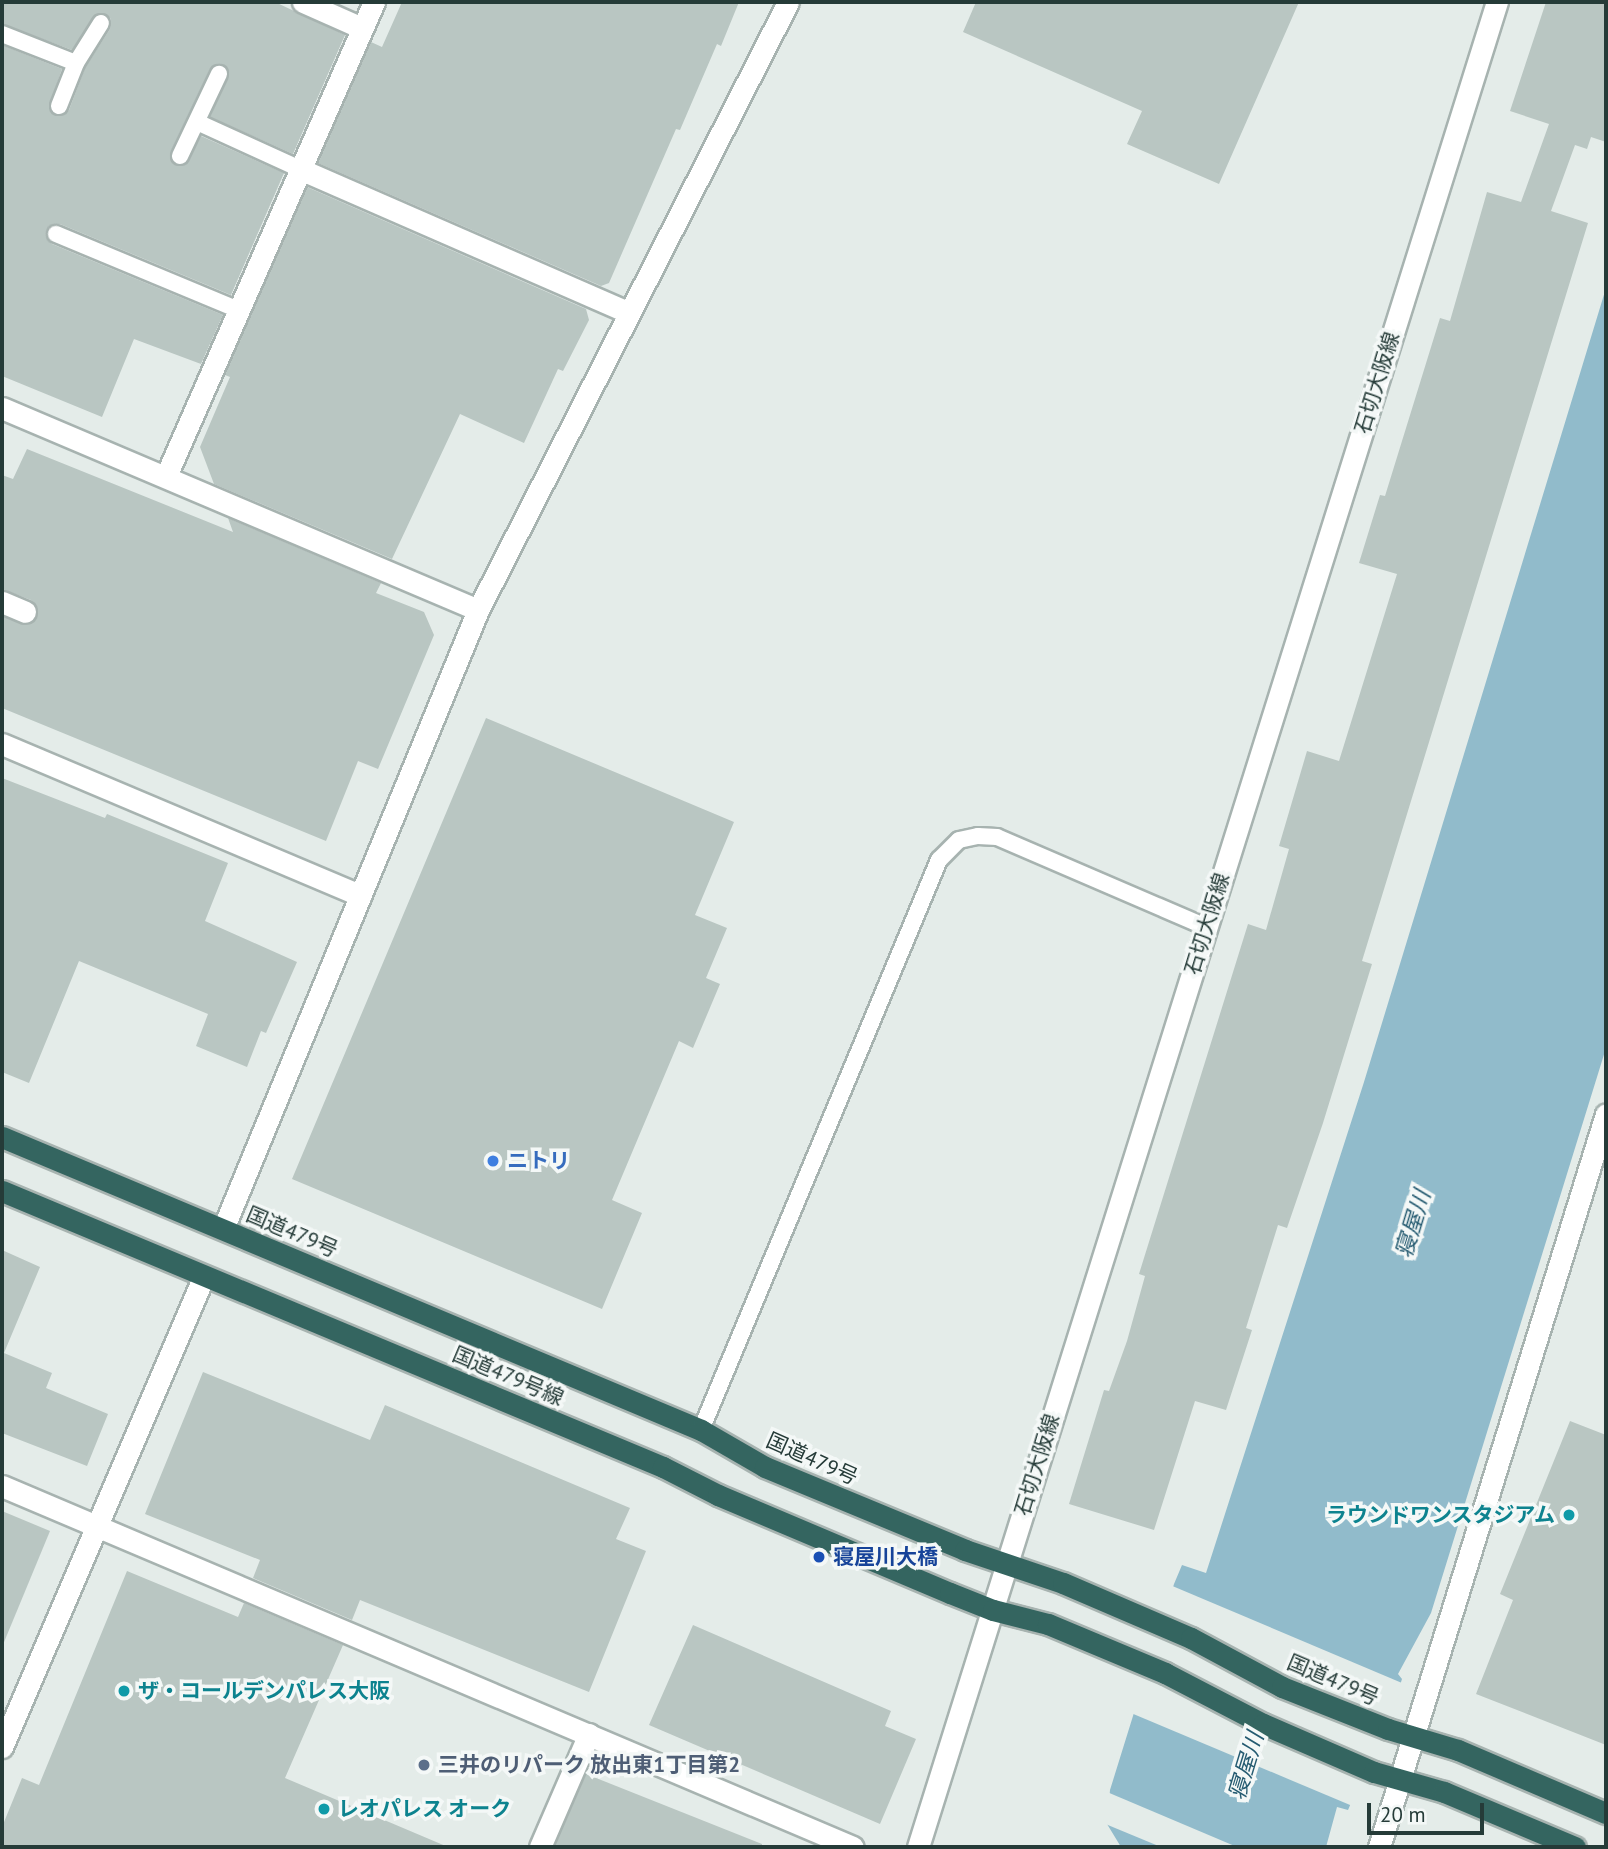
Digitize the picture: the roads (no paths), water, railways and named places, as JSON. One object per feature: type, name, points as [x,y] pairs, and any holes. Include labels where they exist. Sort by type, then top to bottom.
[{"type":"highway","name":"国道479号","points":[[2,1137],[701,1430],[765,1467],[965,1550],[1007,1563],[1191,1638],[1283,1687],[1388,1729],[1458,1750],[1606,1813]]},
{"type":"highway","name":"国道479号線","points":[[2,1191],[663,1467],[718,1495],[993,1610]]},
{"type":"highway","points":[[993,1610],[1048,1624],[1165,1672],[1263,1724],[1374,1772],[1444,1793],[1576,1847]]},
{"type":"street","points":[[303,2],[362,28]]},
{"type":"street","points":[[166,476],[374,2]]},
{"type":"street","points":[[223,1229],[478,610],[788,2]]},
{"type":"street","name":"石切大阪線","points":[[918,1847],[1497,2]]},
{"type":"street","points":[[300,169],[629,313]]},
{"type":"street","points":[[2,408],[478,610]]},
{"type":"street","points":[[2,602],[25,612]]},
{"type":"street","points":[[2,744],[360,895]]},
{"type":"street","points":[[1379,1847],[1606,1114]]},
{"type":"street","points":[[2,1748],[204,1276]]},
{"type":"street","points":[[2,1486],[853,1847]]},
{"type":"street","points":[[540,1847],[589,1734]]},
{"type":"lane","points":[[59,106],[76,63],[101,23]]},
{"type":"lane","points":[[2,34],[76,63]]},
{"type":"lane","points":[[180,156],[219,74]]},
{"type":"lane","points":[[197,122],[300,169]]},
{"type":"lane","points":[[56,234],[239,310]]},
{"type":"lane","points":[[701,1430],[939,860],[960,840],[997,837],[1206,927]]},
{"type":"water","name":"寝屋川","points":[[1606,288],[1606,1048],[1431,1613],[1398,1674],[1402,1679],[1361,1807],[1351,1803],[1348,1810],[1337,1807],[1326,1847],[1121,1847],[1107,1824],[1110,1790],[1174,1584],[1182,1565],[1206,1573],[1364,1082]]},
{"type":"place","name":"ニトリ","points":[[493,1161]]},
{"type":"place","name":"ラウンドワンスタジアム","points":[[1569,1515]]},
{"type":"place","name":"寝屋川大橋","points":[[819,1557]]},
{"type":"place","name":"ザ・コールデンパレス大阪","points":[[124,1691]]},
{"type":"place","name":"三井のリパーク 放出東1丁目第2","points":[[424,1765]]},
{"type":"place","name":"レオパレス オーク","points":[[324,1809]]}]
